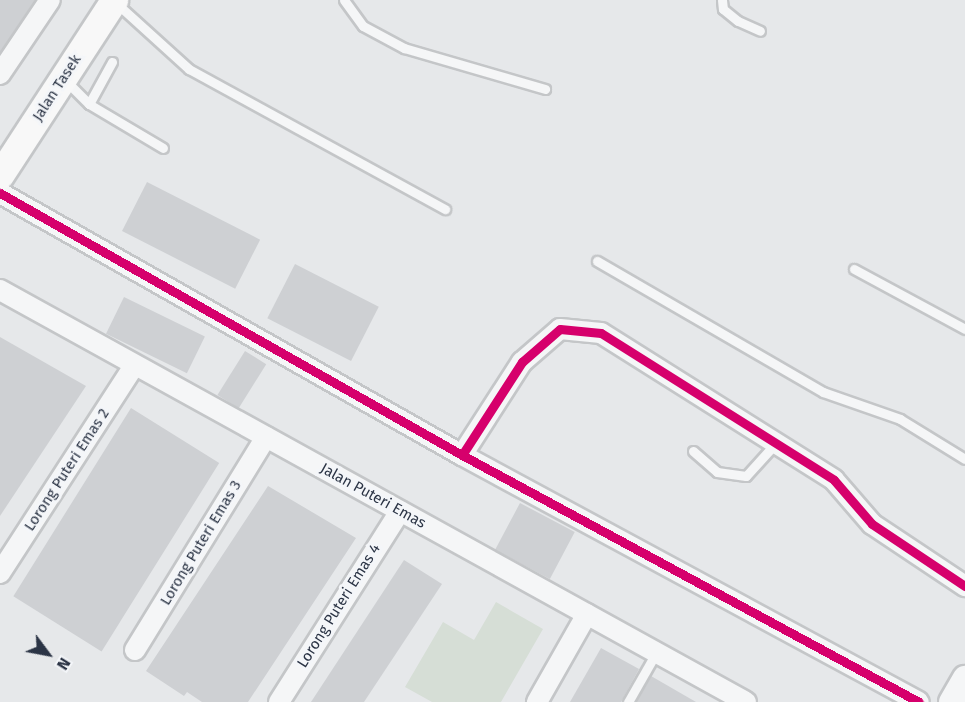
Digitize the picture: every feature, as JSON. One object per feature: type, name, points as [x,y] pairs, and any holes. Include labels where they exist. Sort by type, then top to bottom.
[{"type":"main road","name":"Jalan Tasek","points":[[2,169],[114,0]]},
{"type":"street","points":[[0,74],[50,0]]},
{"type":"street","points":[[0,193],[462,455],[919,702]]},
{"type":"street","name":"Jalan Puteri Emas","points":[[0,290],[587,614],[656,653],[717,695],[746,702]]},
{"type":"street","points":[[462,455],[522,362],[560,329],[601,333],[834,480],[872,524],[965,586]]},
{"type":"street","name":"Lorong Puteri Emas 2","points":[[0,573],[134,366]]},
{"type":"street","name":"Lorong Puteri Emas 3","points":[[135,650],[266,437]]},
{"type":"street","name":"Lorong Puteri Emas 4","points":[[279,702],[400,511]]},
{"type":"street","points":[[537,702],[587,614]]},
{"type":"street","points":[[951,702],[965,678]]},
{"type":"lane","points":[[114,0],[189,69],[445,209]]},
{"type":"lane","points":[[345,0],[363,26],[404,48],[545,89]]},
{"type":"lane","points":[[722,0],[723,9],[760,30]]},
{"type":"lane","points":[[88,104],[112,62]]},
{"type":"lane","points":[[63,79],[88,104],[163,148]]},
{"type":"lane","points":[[597,261],[823,392],[900,419],[965,459]]},
{"type":"lane","points":[[854,269],[965,329]]},
{"type":"lane","points":[[693,451],[717,472],[746,476],[776,444]]},
{"type":"lane","points":[[628,702],[656,653]]},
{"type":"shaded area","points":[[496,602],[543,629],[501,702],[432,702],[405,687],[443,622],[474,640]]},
{"type":"building","points":[[0,0],[35,0],[0,53]]},
{"type":"building","points":[[147,182],[260,240],[235,289],[122,231]]},
{"type":"building","points":[[295,264],[379,307],[351,361],[267,318]]},
{"type":"building","points":[[124,297],[205,336],[187,373],[106,334]]},
{"type":"building","points":[[0,337],[86,386],[0,516]]},
{"type":"building","points":[[245,351],[266,364],[239,408],[217,395]]},
{"type":"building","points":[[131,408],[219,463],[102,651],[13,596]]},
{"type":"building","points":[[268,486],[356,538],[248,702],[202,702],[187,692],[184,696],[146,671]]},
{"type":"building","points":[[520,503],[575,532],[550,579],[495,550]]},
{"type":"building","points":[[404,560],[442,584],[364,702],[311,702]]},
{"type":"building","points":[[601,648],[639,669],[621,702],[570,702]]},
{"type":"building","points":[[651,676],[696,702],[636,702]]},
{"type":"cycle path","points":[[0,193],[462,455],[919,702]]},
{"type":"cycle path","points":[[462,455],[522,362],[560,329],[601,333],[834,480],[872,524],[965,586]]}]
